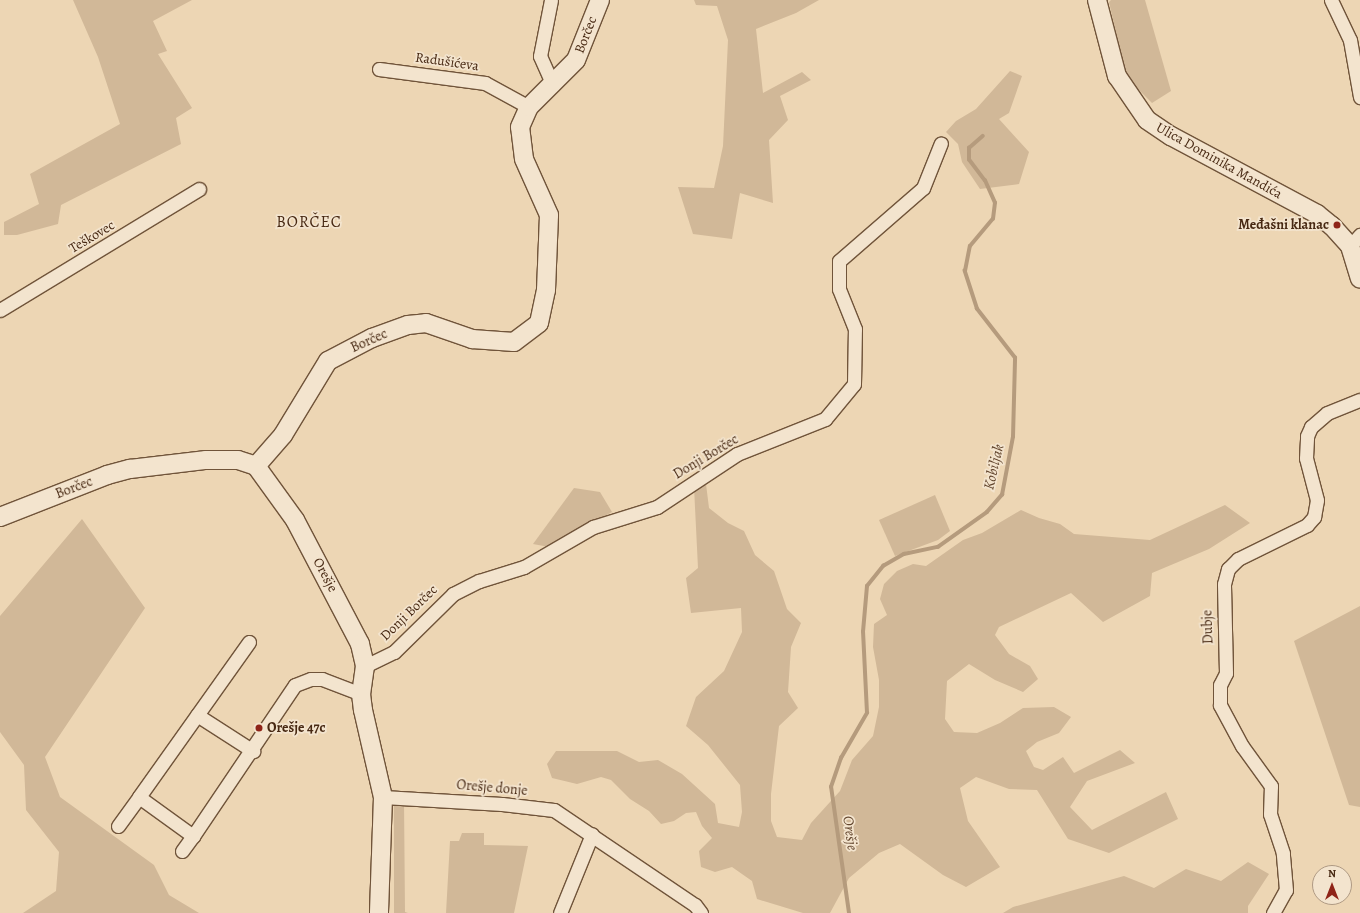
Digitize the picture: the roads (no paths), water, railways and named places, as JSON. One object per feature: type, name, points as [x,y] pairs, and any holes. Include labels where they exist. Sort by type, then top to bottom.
[{"type":"street","points":[[551,0],[540,56],[553,85]]},
{"type":"street","name":"Borčec","points":[[0,517],[107,475],[130,469],[206,460],[238,460],[256,466],[283,435],[328,361],[372,338],[408,325],[426,324],[472,339],[514,342],[539,323],[546,290],[549,215],[524,159],[520,127],[529,107],[553,85],[576,60],[600,0]]},
{"type":"street","name":"Ulica Dominika Mandića","points":[[1097,0],[1117,76],[1148,120],[1171,136],[1317,214],[1355,241],[1360,279]]},
{"type":"street","points":[[1331,0],[1350,40],[1360,97]]},
{"type":"street","name":"Radušićeva","points":[[379,69],[485,83],[529,107]]},
{"type":"street","name":"Donji Borčec","points":[[365,666],[394,652],[453,594],[479,581],[524,567],[593,527],[657,507],[737,454],[825,419],[854,384],[855,329],[839,289],[839,261],[923,188],[941,143]]},
{"type":"street","name":"Teškovec","points":[[0,310],[199,188]]},
{"type":"street","name":"Dubje","points":[[1273,913],[1286,890],[1283,853],[1270,814],[1271,786],[1242,746],[1220,705],[1220,685],[1226,673],[1224,584],[1228,569],[1238,559],[1307,525],[1314,517],[1316,500],[1306,458],[1307,436],[1311,427],[1327,413],[1360,400]]},
{"type":"street","name":"Orešje","points":[[256,466],[295,520],[348,618],[360,644],[365,666],[361,694],[369,740],[383,797],[379,913]]},
{"type":"street","points":[[118,826],[249,642]]},
{"type":"street","points":[[182,851],[253,751],[295,685],[303,681],[322,679],[361,694]]},
{"type":"street","points":[[197,715],[253,751]]},
{"type":"street","points":[[139,797],[193,836]]},
{"type":"street","name":"Orešje donje","points":[[383,797],[502,804],[554,810],[592,834],[695,905],[701,913]]},
{"type":"street","points":[[560,913],[592,834]]},
{"type":"waterway","name":"Kobiljak","points":[[849,913],[831,787],[841,758],[867,713],[863,632],[867,586],[883,566],[904,554],[938,547],[987,512],[1002,495],[1013,437],[1015,358],[977,309],[965,271],[970,246],[993,219],[995,203],[985,181],[969,160],[969,148],[983,136]]},
{"type":"place","name":"Međašni klanac","points":[[1337,225]]},
{"type":"place","name":"Orešje 47c","points":[[259,728]]},
{"type":"district","name":"BORČEC","points":[[309,222]]}]
